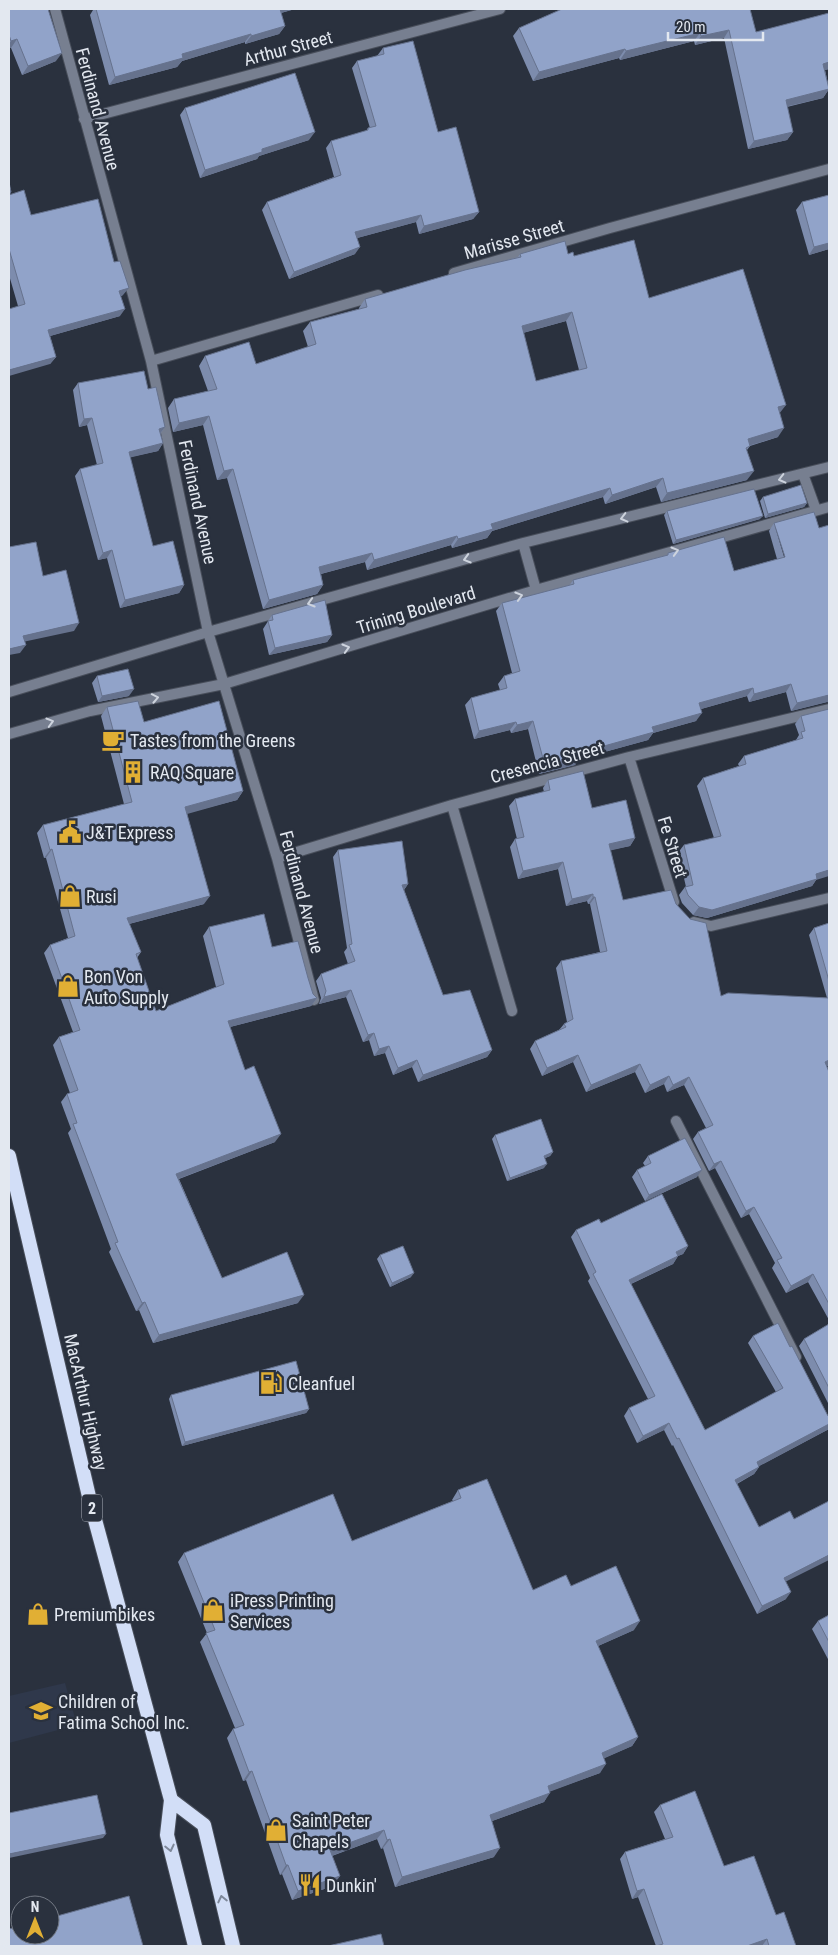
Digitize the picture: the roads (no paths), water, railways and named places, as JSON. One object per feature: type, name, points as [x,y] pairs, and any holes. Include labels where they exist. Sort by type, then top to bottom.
[{"type":"highway","name":"MacArthur Highway","points":[[9,1156],[92,1505],[171,1800],[167,1835],[195,1946]]},
{"type":"highway","points":[[171,1800],[204,1825],[233,1946]]},
{"type":"street","name":"Ferdinand Avenue","points":[[54,9],[151,361],[208,632],[277,858],[314,1000]]},
{"type":"street","name":"Arthur Street","points":[[84,119],[500,9]]},
{"type":"street","name":"Marisse Street","points":[[448,275],[610,228],[829,169]]},
{"type":"street","points":[[151,361],[390,292]]},
{"type":"street","name":"Trining Boulevard","points":[[9,692],[208,632],[523,543],[829,467]]},
{"type":"street","points":[[802,474],[816,510]]},
{"type":"street","name":"Trining Boulevard","points":[[9,734],[90,711],[224,684],[536,590],[829,507]]},
{"type":"street","points":[[523,543],[536,590]]},
{"type":"street","name":"Cresencia Street","points":[[277,858],[452,805],[629,757],[829,709]]},
{"type":"street","name":"Fe Street","points":[[629,757],[676,907],[690,921],[711,926],[829,898]]},
{"type":"street","points":[[452,805],[512,1011]]},
{"type":"street","points":[[676,1121],[802,1367]]},
{"type":"place","name":"Tastes from the Greens","points":[[113,740]]},
{"type":"place","name":"RAQ Square","points":[[133,772]]},
{"type":"place","name":"J&T Express","points":[[70,832]]},
{"type":"place","name":"Rusi","points":[[70,896]]},
{"type":"place","name":"Bon Von Auto Supply","points":[[68,986]]},
{"type":"place","name":"Cleanfuel","points":[[271,1383]]},
{"type":"place","name":"iPress Printing Services","points":[[213,1610]]},
{"type":"place","name":"Premiumbikes","points":[[38,1614]]},
{"type":"place","name":"Children of Fatima School Inc.","points":[[41,1711]]},
{"type":"place","name":"Saint Peter Chapels","points":[[276,1830]]},
{"type":"place","name":"Dunkin'","points":[[310,1885]]}]
